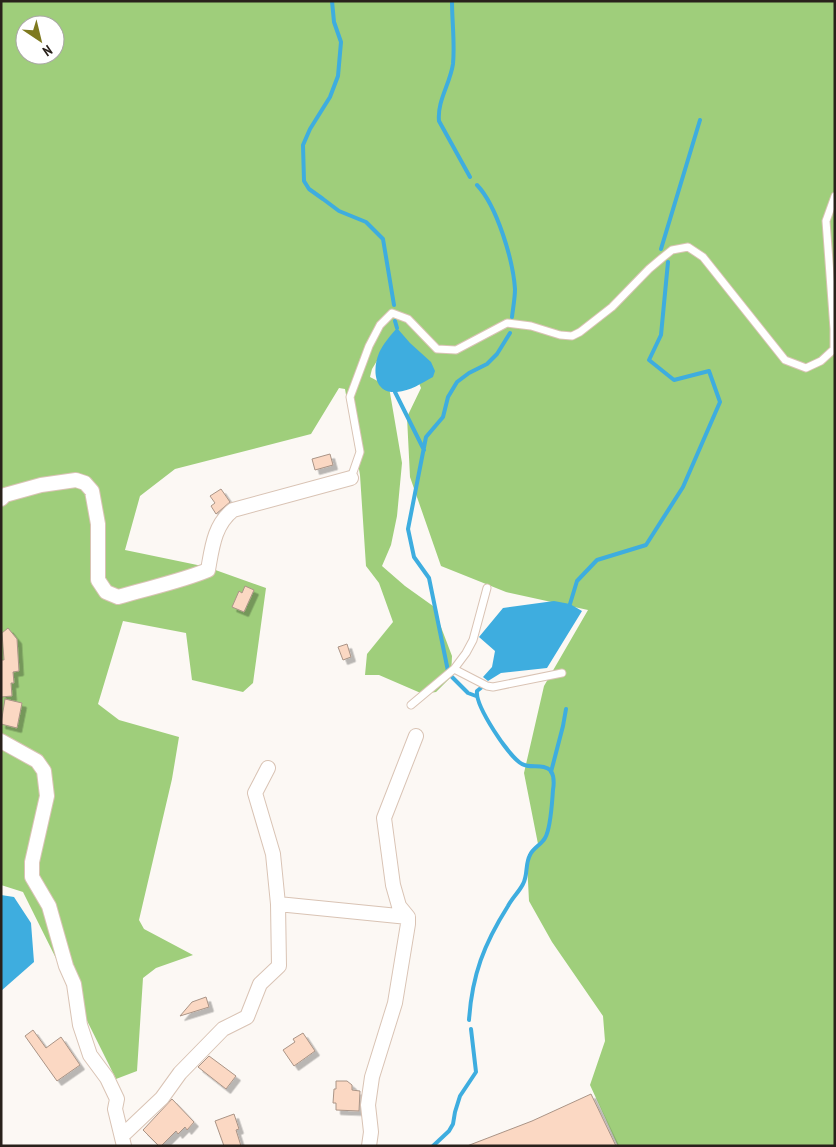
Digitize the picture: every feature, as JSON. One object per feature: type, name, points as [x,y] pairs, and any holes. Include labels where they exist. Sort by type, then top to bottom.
[{"type":"street","points":[[1,499],[5,495],[41,485],[76,480],[86,483],[92,491],[98,524],[98,580],[106,592],[118,597],[157,585],[182,580],[208,570],[215,534],[224,517],[233,510],[351,478]]},
{"type":"street","points":[[370,1146],[372,1132],[368,1105],[372,1076],[395,1003],[408,924],[408,917],[399,906],[393,885],[384,818],[416,736]]},
{"type":"street","points":[[1,741],[37,761],[44,771],[47,796],[32,862],[32,877],[49,906],[66,966],[74,984],[80,1025],[90,1055],[107,1078],[117,1099],[115,1109],[124,1140]]},
{"type":"street","points":[[124,1140],[162,1098],[180,1073],[223,1029],[247,1017],[260,984],[279,966],[278,904],[273,854],[255,793],[268,768]]},
{"type":"street","points":[[278,904],[408,917]]},
{"type":"lane","points":[[351,478],[360,452],[350,398],[369,346],[380,325],[392,313],[408,319],[436,349],[456,350],[507,323],[531,326],[560,335],[572,336],[612,307],[649,268],[672,250],[688,247],[703,257],[785,360],[806,368],[821,361],[834,349],[826,221],[835,196]]},
{"type":"lane","points":[[411,705],[454,669],[466,654],[473,640],[487,588]]},
{"type":"lane","points":[[454,669],[487,686],[493,687],[562,673]]},
{"type":"green space","points":[[1,1],[835,1],[835,1146],[618,1146],[590,1085],[605,1041],[603,1016],[552,942],[529,901],[527,862],[538,844],[524,773],[544,686],[588,610],[506,592],[441,566],[410,477],[407,417],[421,388],[412,366],[383,351],[372,369],[370,377],[389,387],[402,463],[397,516],[391,545],[382,566],[405,586],[433,606],[452,656],[451,677],[436,692],[423,694],[379,675],[365,675],[367,654],[393,622],[379,583],[366,566],[360,475],[345,389],[339,388],[311,434],[175,469],[140,496],[125,550],[207,567],[266,588],[253,683],[243,692],[192,680],[186,633],[123,621],[98,704],[119,720],[179,737],[172,779],[139,920],[144,929],[193,955],[156,968],[143,978],[137,1071],[116,1079],[23,892],[1,885]]},
{"type":"water","points":[[397,328],[431,362],[435,371],[433,377],[416,386],[407,390],[389,392],[379,385],[376,367],[381,350]]},
{"type":"water","points":[[554,601],[570,604],[582,611],[547,668],[501,673],[488,681],[483,677],[492,667],[495,651],[479,637],[503,608]]},
{"type":"water","points":[[1,895],[14,897],[31,923],[34,962],[1,991]]},
{"type":"building","points":[[330,454],[333,465],[315,470],[312,459]]},
{"type":"building","points":[[221,489],[230,502],[216,514],[211,506],[215,503],[210,496]]},
{"type":"building","points":[[245,586],[254,590],[244,612],[232,607],[239,591],[242,593]]},
{"type":"building","points":[[8,628],[17,639],[19,671],[13,672],[14,683],[11,683],[12,696],[1,697],[1,660],[4,660],[2,633]]},
{"type":"building","points":[[347,644],[351,657],[343,660],[338,647]]},
{"type":"building","points":[[5,699],[22,703],[17,728],[1,724]]},
{"type":"building","points":[[206,997],[209,1007],[180,1016],[192,1002]]},
{"type":"building","points":[[33,1030],[46,1048],[61,1037],[80,1065],[57,1081],[25,1036]]},
{"type":"building","points":[[303,1033],[315,1051],[294,1066],[283,1050],[295,1042],[293,1039]]},
{"type":"building","points":[[209,1056],[236,1076],[226,1089],[198,1067]]},
{"type":"building","points":[[336,1081],[347,1081],[352,1085],[352,1090],[360,1091],[359,1111],[336,1110],[336,1103],[333,1103]]},
{"type":"building","points":[[591,1094],[616,1146],[467,1146],[532,1121]]},
{"type":"building","points":[[172,1099],[194,1122],[187,1130],[185,1127],[178,1134],[176,1131],[159,1146],[143,1130]]},
{"type":"building","points":[[234,1114],[239,1129],[236,1130],[241,1146],[224,1146],[215,1121]]},
{"type":"waterway","points":[[332,1],[334,22],[341,42],[338,76],[330,97],[310,129],[303,145],[304,181],[309,189],[339,211],[366,222],[383,239],[394,305]]},
{"type":"waterway","points":[[452,1],[453,64],[440,106],[439,121],[470,177]]},
{"type":"waterway","points":[[661,249],[700,120]]},
{"type":"waterway","points":[[477,185],[497,219],[511,263],[515,289],[512,317]]},
{"type":"waterway","points":[[570,604],[577,581],[597,560],[646,545],[683,487],[720,402],[709,371],[674,380],[649,360],[661,335],[668,262]]},
{"type":"waterway","points":[[395,321],[397,328]]},
{"type":"waterway","points":[[448,671],[429,578],[414,557],[408,529],[426,437],[443,417],[448,397],[457,382],[469,373],[487,364],[497,354],[510,333]]},
{"type":"waterway","points":[[395,392],[424,450]]},
{"type":"waterway","points":[[452,677],[468,693],[476,696]]},
{"type":"waterway","points":[[469,1020],[476,974],[486,947],[500,920],[523,884],[530,855],[547,834],[554,785],[551,771],[545,767],[522,764],[509,752],[481,708],[477,691],[482,687]]},
{"type":"waterway","points":[[551,772],[566,709]]},
{"type":"waterway","points":[[433,1146],[449,1131],[453,1124],[460,1096],[476,1072],[471,1029]]}]
